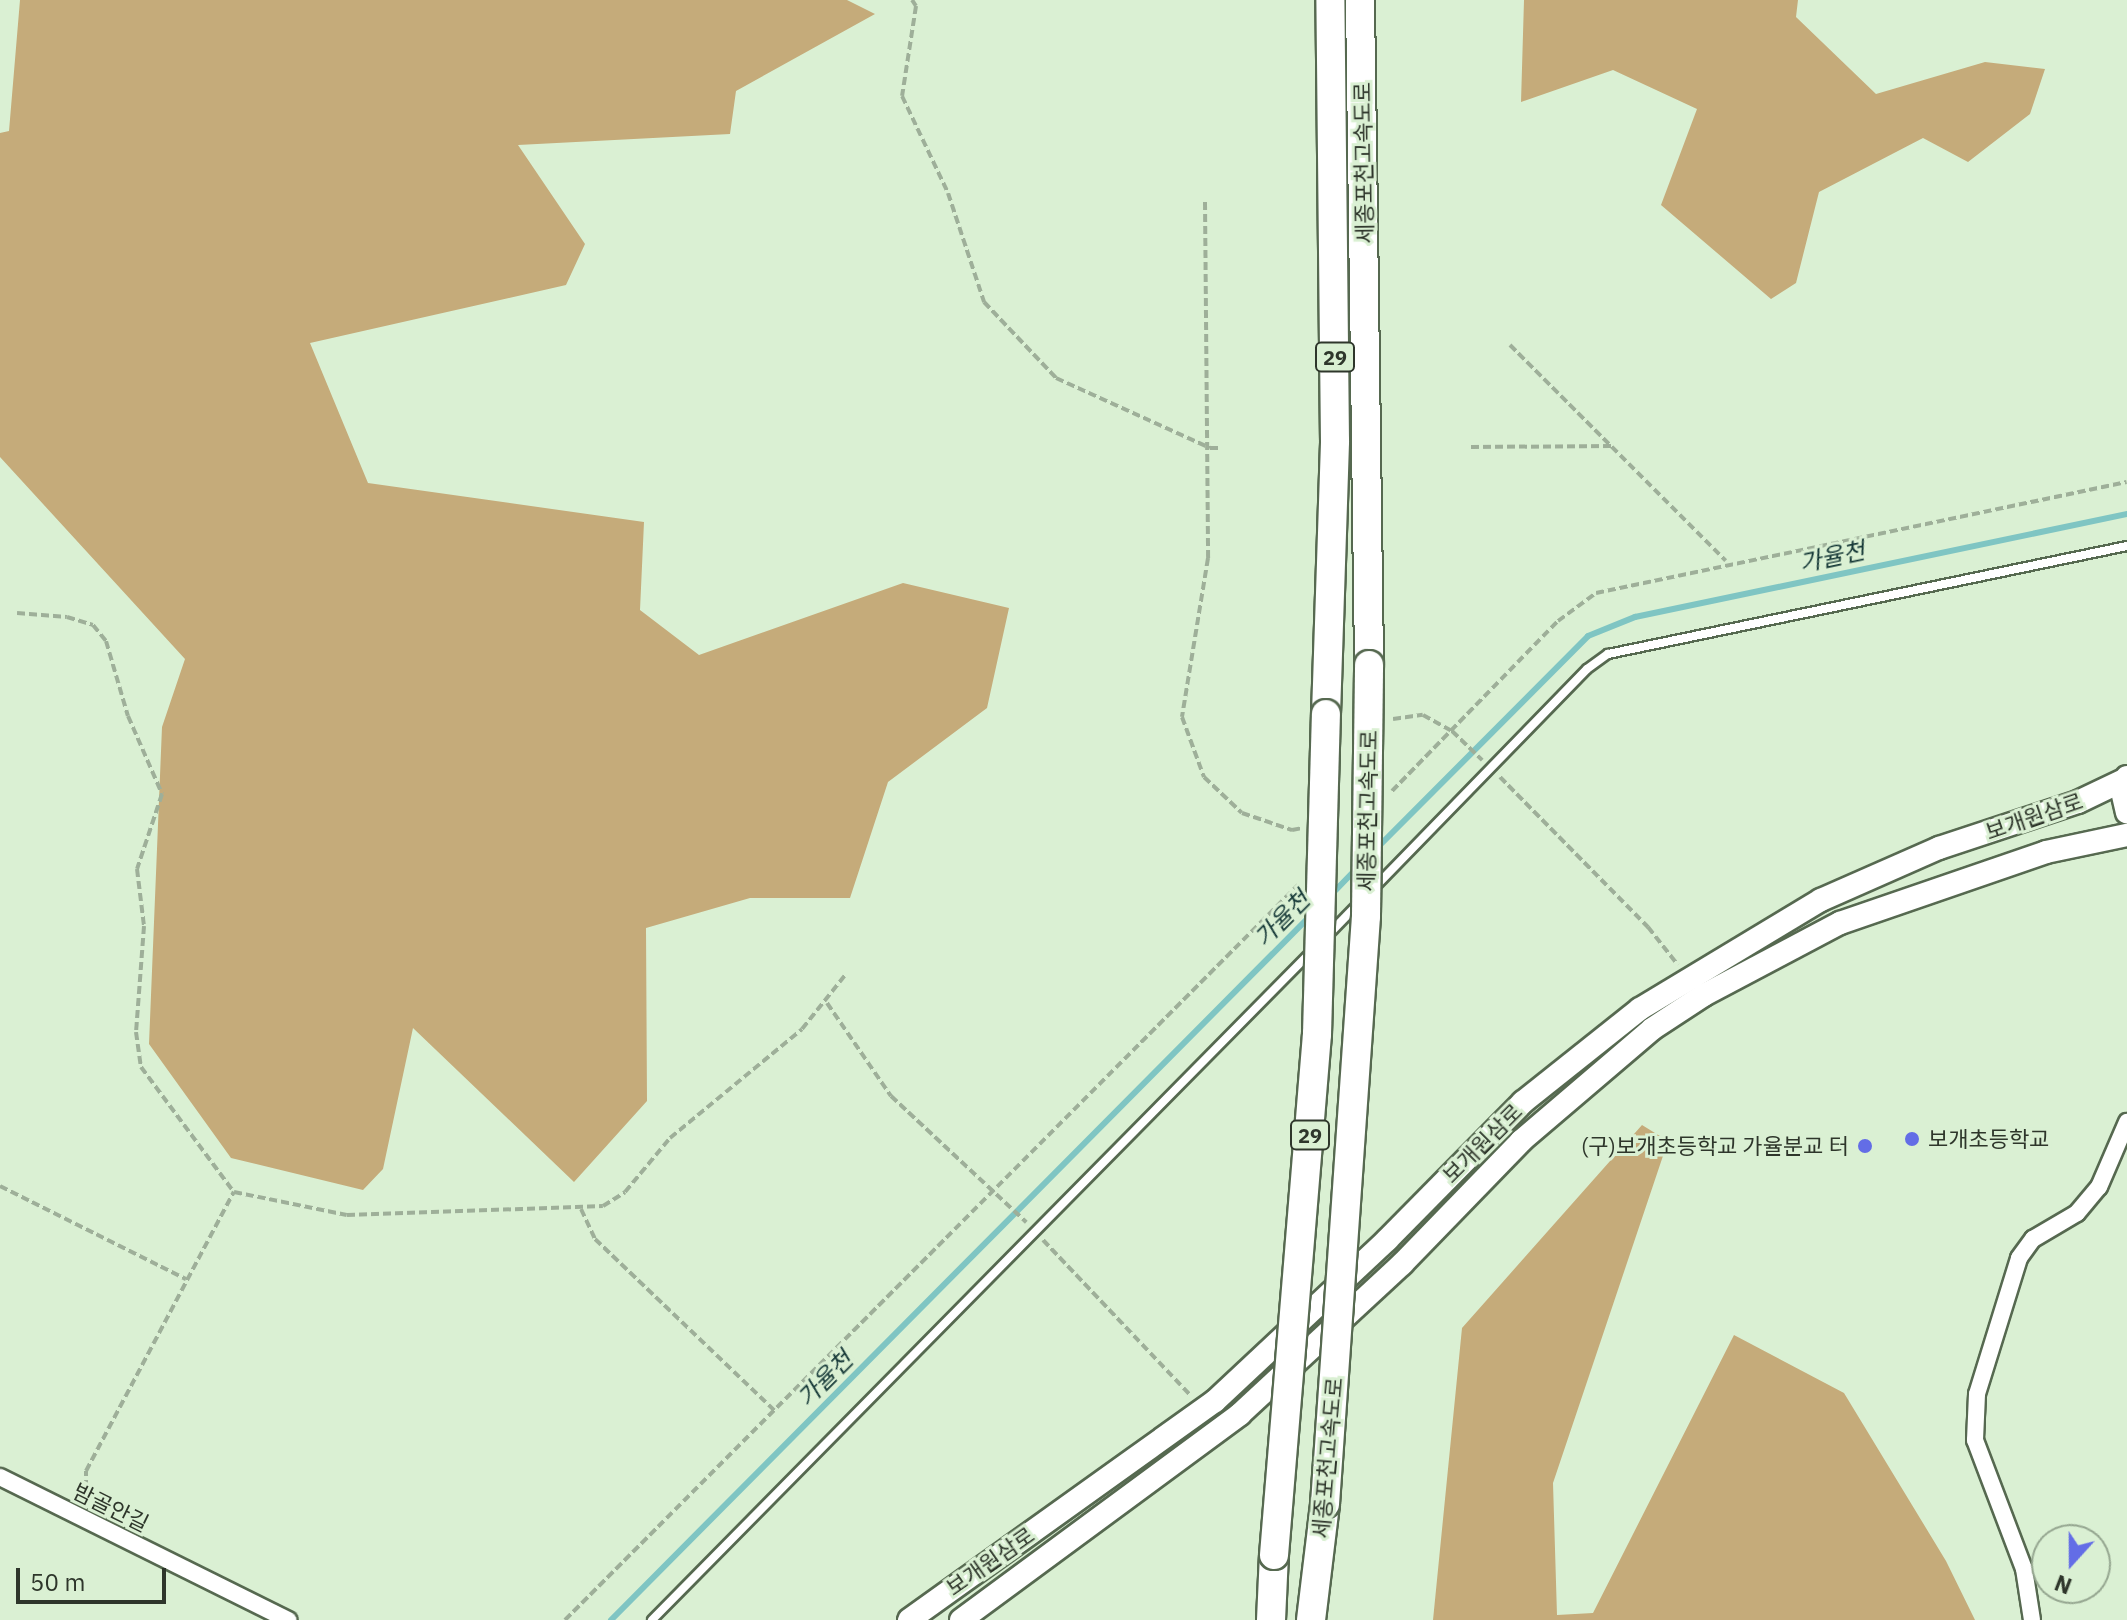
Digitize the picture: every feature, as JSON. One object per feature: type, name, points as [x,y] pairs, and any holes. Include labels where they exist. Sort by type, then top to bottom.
[{"type":"highway","name":"세종포천고속도로","points":[[1271,1620],[1318,1019],[1335,456],[1330,0]]},
{"type":"highway","name":"세종포천고속도로","points":[[1311,1620],[1325,1504],[1366,916],[1369,665],[1360,0]]},
{"type":"main road","name":"보개원삼로","points":[[909,1620],[1204,1409],[1387,1240],[1532,1093],[1577,1054],[1687,976],[1835,893],[1939,848],[2078,802],[2126,778]]},
{"type":"main road","points":[[2126,778],[2127,812]]},
{"type":"main road","name":"보개원삼로","points":[[961,1620],[1240,1414],[1402,1264],[1521,1141],[1652,1029],[1704,995],[1840,923],[2046,852],[2127,835]]},
{"type":"street","points":[[2032,1620],[2024,1569],[1975,1440],[1977,1394],[2019,1258],[2033,1239],[2077,1213],[2099,1187],[2127,1122]]},
{"type":"street","name":"밤골안길","points":[[0,1477],[279,1619]]},
{"type":"lane","points":[[652,1620],[1032,1228],[1608,654],[2127,546]]},
{"type":"path","points":[[912,0],[916,6],[902,96],[948,193],[984,302],[1056,378],[1210,448],[1222,448]]},
{"type":"path","points":[[1205,202],[1210,448],[1208,558],[1182,717],[1204,777],[1242,813],[1292,830],[1316,825]]},
{"type":"path","points":[[1510,345],[1728,562]]},
{"type":"path","points":[[1471,447],[1612,446]]},
{"type":"path","points":[[17,613],[67,617],[93,625],[106,641],[128,716],[162,794],[137,869],[144,926],[136,1032],[141,1067],[234,1192],[347,1215],[603,1206],[625,1192],[670,1138],[827,1003],[846,974]]},
{"type":"path","points":[[1388,727],[1395,715],[1423,715],[1461,739],[1648,927],[1687,976]]},
{"type":"path","points":[[827,1003],[891,1096],[1003,1199],[1204,1409]]},
{"type":"path","points":[[0,1186],[186,1279]]},
{"type":"path","points":[[85,1519],[86,1471],[234,1192]]},
{"type":"path","points":[[581,1209],[595,1239],[774,1410]]},
{"type":"shaded area","points":[[20,0],[847,0],[875,14],[736,91],[730,134],[518,145],[585,244],[566,285],[310,343],[368,483],[644,522],[640,610],[699,655],[903,583],[1009,608],[987,708],[888,782],[850,898],[750,898],[646,928],[647,1101],[574,1182],[413,1028],[383,1169],[363,1190],[231,1158],[149,1044],[162,727],[185,659],[0,457],[0,133],[9,131]]},
{"type":"shaded area","points":[[1524,0],[1798,0],[1796,17],[1876,94],[1985,62],[2045,69],[2030,114],[1968,162],[1923,138],[1819,192],[1796,283],[1771,299],[1661,205],[1697,109],[1613,70],[1521,102]]},
{"type":"shaded area","points":[[1642,1125],[1668,1141],[1553,1483],[1557,1615],[1593,1613],[1734,1335],[1844,1393],[1946,1561],[1975,1620],[1433,1620],[1462,1328]]},
{"type":"waterway","name":"가율천","points":[[1377,848],[1588,636],[1635,617],[2127,514]]},
{"type":"waterway","name":"가율천","points":[[1330,896],[1358,867]]},
{"type":"waterway","name":"가율천","points":[[611,1620],[1310,916]]},
{"type":"place","name":"보개초등학교","points":[[1912,1139]]},
{"type":"place","name":"(구)보개초등학교 가율분교 터","points":[[1865,1146]]}]
